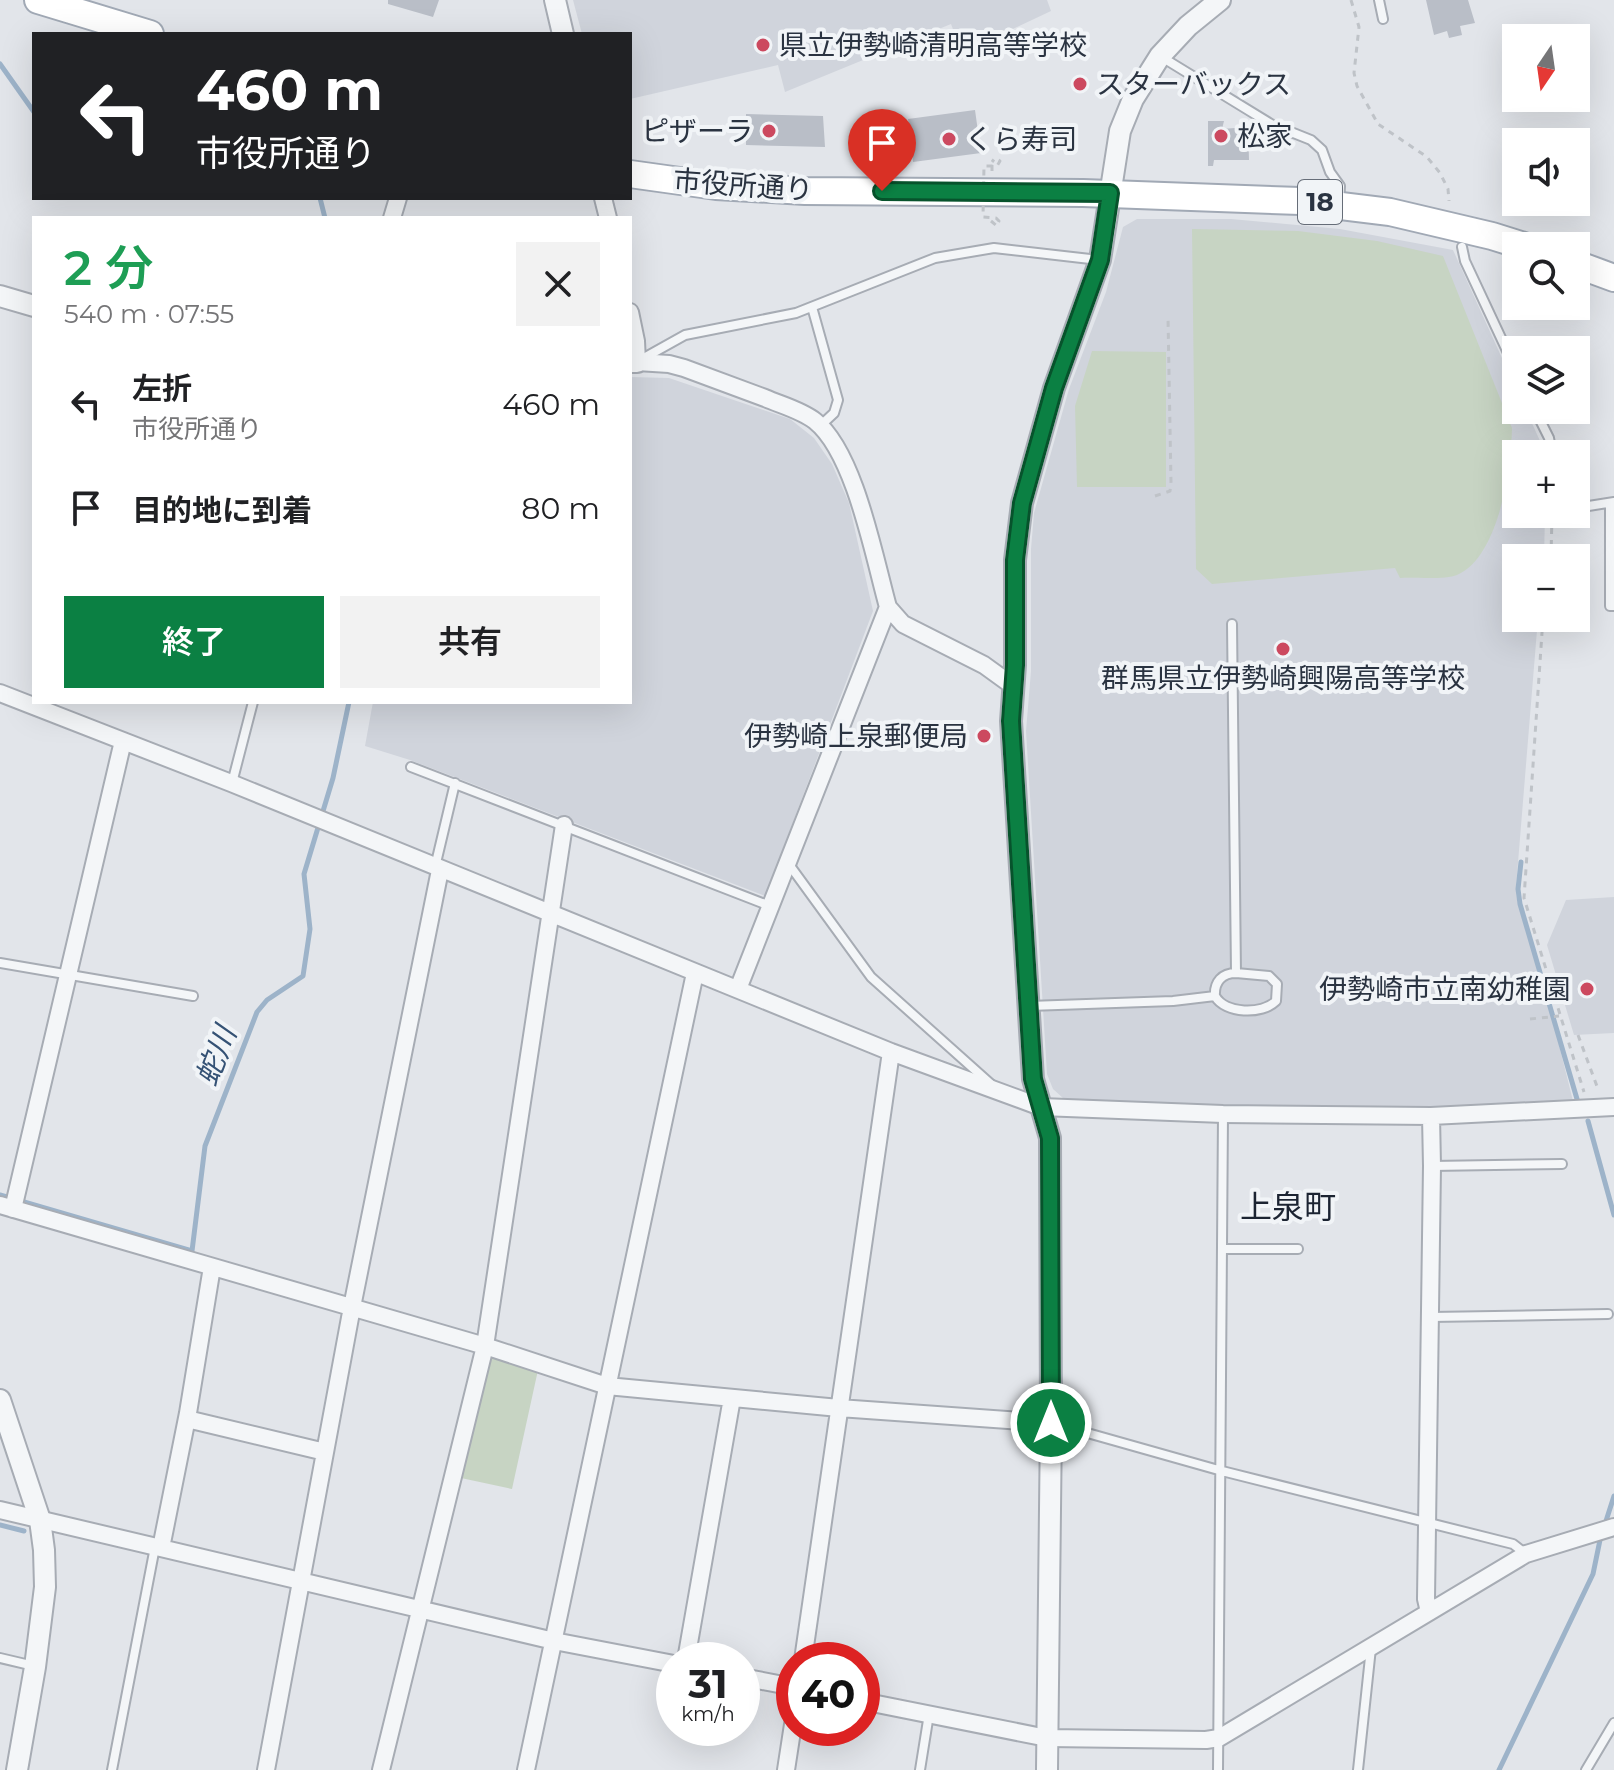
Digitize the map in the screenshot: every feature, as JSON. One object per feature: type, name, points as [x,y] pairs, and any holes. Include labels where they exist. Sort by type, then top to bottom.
[{"type":"main road","points":[[38,0],[143,32]]},
{"type":"main road","name":"市役所通り","points":[[632,174],[704,185],[769,190],[1110,193],[1339,204],[1448,225],[1502,240]]},
{"type":"main road","points":[[1590,269],[1614,278]]},
{"type":"street","points":[[555,0],[563,32]]},
{"type":"street","points":[[1047,1770],[1050,1138],[1033,1079],[1028,1006],[1011,721],[1015,560],[1022,503],[1054,388],[1100,260],[1115,152],[1125,117],[1160,56],[1188,26],[1220,0]]},
{"type":"street","points":[[0,296],[32,305]]},
{"type":"street","points":[[632,322],[636,341],[633,362],[684,368],[795,410],[820,426],[836,444],[844,463],[863,516],[888,607],[903,624],[984,665],[1013,686]]},
{"type":"street","points":[[738,989],[875,633],[888,607]]},
{"type":"street","points":[[0,693],[32,702]]},
{"type":"street","points":[[52,707],[123,741],[437,869],[891,1052],[1041,1107],[1223,1114],[1431,1116],[1606,1108]]},
{"type":"street","points":[[123,741],[68,975],[7,1207],[485,1346],[607,1386],[839,1408],[1051,1423]]},
{"type":"street","points":[[381,1770],[485,1346],[564,825]]},
{"type":"street","points":[[266,1770],[437,869]]},
{"type":"street","points":[[526,1770],[695,973]]},
{"type":"street","points":[[806,1642],[891,1052]]},
{"type":"street","points":[[1429,1612],[1426,1599],[1431,1116]]},
{"type":"street","points":[[158,1547],[187,1419],[212,1267]]},
{"type":"street","points":[[689,1642],[732,1398]]},
{"type":"street","points":[[0,1400],[40,1520],[45,1587],[17,1770]]},
{"type":"street","points":[[187,1419],[325,1452]]},
{"type":"street","points":[[0,1510],[554,1641],[656,1661]]},
{"type":"street","points":[[880,1704],[1047,1738],[1219,1738],[1526,1554],[1614,1527]]},
{"type":"street","points":[[786,1770],[790,1746]]},
{"type":"lane","points":[[1379,0],[1383,19]]},
{"type":"lane","points":[[1160,56],[1271,124],[1311,140],[1322,150],[1330,172],[1340,186],[1339,204]]},
{"type":"lane","points":[[1462,247],[1465,261],[1502,340]]},
{"type":"lane","points":[[633,362],[685,335],[796,313],[935,258],[987,249],[1100,260]]},
{"type":"lane","points":[[812,307],[838,400],[834,413],[820,426]]},
{"type":"lane","points":[[1590,506],[1612,503],[1610,606],[1614,606]]},
{"type":"lane","points":[[1232,624],[1236,973]]},
{"type":"lane","points":[[231,783],[252,704]]},
{"type":"lane","points":[[411,767],[771,906]]},
{"type":"lane","points":[[437,869],[455,783]]},
{"type":"lane","points":[[788,863],[871,977],[983,1075],[999,1093]]},
{"type":"lane","points":[[0,963],[193,996]]},
{"type":"lane","points":[[1236,973],[1269,976],[1277,984],[1276,1001],[1267,1009],[1235,1010],[1223,1006],[1215,996],[1220,978],[1236,973]]},
{"type":"lane","points":[[1028,1006],[1173,1001],[1215,996]]},
{"type":"lane","points":[[1218,1770],[1223,1114]]},
{"type":"lane","points":[[1432,1166],[1562,1164]]},
{"type":"lane","points":[[1224,1249],[1298,1249]]},
{"type":"lane","points":[[1430,1317],[1608,1314]]},
{"type":"lane","points":[[1051,1423],[1222,1471],[1513,1544],[1526,1554]]},
{"type":"lane","points":[[112,1770],[158,1547]]},
{"type":"lane","points":[[1358,1770],[1371,1647]]},
{"type":"lane","points":[[0,1658],[35,1667]]},
{"type":"lane","points":[[920,1770],[929,1714]]},
{"type":"lane","points":[[1586,1770],[1614,1723]]},
{"type":"path","points":[[1351,0],[1359,27],[1354,73],[1357,86],[1378,124],[1427,157],[1440,173],[1448,189],[1449,201]]},
{"type":"path","points":[[991,214],[991,221],[994,226],[999,222],[996,218],[983,217],[984,166],[997,166],[998,158],[992,162],[992,171]]},
{"type":"path","points":[[1155,496],[1170,491],[1171,483],[1168,317]]},
{"type":"path","points":[[1542,632],[1524,898],[1556,1016],[1584,1094],[1594,1097],[1606,1108]]},
{"type":"path","points":[[1530,1019],[1556,1016]]},
{"type":"path","points":[[1578,1035],[1606,1108]]},
{"type":"shaded area","name":"県立伊勢崎清明高等学校","points":[[573,0],[1047,0],[1051,11],[962,53],[951,24],[785,92],[778,65],[632,99],[632,32],[581,32]]},
{"type":"shaded area","name":"群馬県立伊勢崎興陽高等学校","points":[[1137,219],[1231,219],[1340,229],[1453,250],[1502,358],[1502,424],[1532,424],[1540,440],[1502,440],[1502,528],[1545,528],[1544,544],[1502,544],[1502,632],[1537,632],[1517,900],[1573,1101],[1433,1109],[1077,1103],[1063,1098],[1053,1089],[1047,1074],[1026,731],[1031,671],[1031,549],[1034,513],[1069,389],[1106,292],[1123,227]]},
{"type":"shaded area","points":[[632,377],[669,378],[790,419],[814,438],[832,464],[849,503],[873,611],[765,896],[410,760],[365,746],[373,704],[632,704]]},
{"type":"shaded area","name":"伊勢崎市立南幼稚園","points":[[1614,897],[1614,1033],[1574,1035],[1547,945],[1566,900]]},
{"type":"green space","points":[[1192,229],[1298,231],[1377,241],[1443,256],[1502,403],[1502,424],[1510,424],[1512,428],[1511,440],[1502,440],[1500,510],[1483,550],[1471,565],[1457,575],[1445,577],[1400,578],[1395,568],[1212,584],[1196,569]]},
{"type":"green space","points":[[1092,351],[1166,352],[1166,487],[1077,487],[1075,406]]},
{"type":"green space","points":[[494,1357],[538,1370],[512,1489],[461,1478],[490,1359]]},
{"type":"building","points":[[388,0],[439,0],[433,17],[388,4]]},
{"type":"building","points":[[1426,0],[1468,0],[1475,23],[1460,26],[1462,35],[1449,38],[1447,31],[1434,35]]},
{"type":"building","points":[[975,110],[981,153],[913,162],[908,119]]},
{"type":"building","points":[[746,114],[823,116],[825,147],[746,145]]},
{"type":"building","points":[[1208,121],[1224,121],[1222,129],[1248,127],[1249,160],[1214,160],[1213,166],[1208,166]]},
{"type":"waterway","name":"蛇川","points":[[0,64],[32,109]]},
{"type":"waterway","name":"蛇川","points":[[320,200],[324,216]]},
{"type":"waterway","name":"蛇川","points":[[0,1195],[192,1251],[205,1146],[257,1012],[267,1000],[303,976],[310,929],[304,874],[333,778],[349,704]]},
{"type":"waterway","points":[[1521,862],[1520,904],[1577,1099]]},
{"type":"waterway","points":[[1588,1121],[1614,1215]]},
{"type":"waterway","points":[[1606,1521],[1614,1496]]},
{"type":"waterway","name":"蛇川","points":[[0,1525],[24,1531]]},
{"type":"waterway","points":[[1499,1770],[1593,1574],[1600,1540]]},
{"type":"place","name":"県立伊勢崎清明高等学校","points":[[763,45]]},
{"type":"place","name":"スターバックス","points":[[1080,84]]},
{"type":"place","name":"ピザーラ","points":[[769,131]]},
{"type":"place","name":"松家","points":[[1221,136]]},
{"type":"place","name":"くら寿司","points":[[949,139]]},
{"type":"place","name":"群馬県立伊勢崎興陽高等学校","points":[[1283,649]]},
{"type":"place","name":"伊勢崎上泉郵便局","points":[[984,736]]},
{"type":"place","name":"伊勢崎市立南幼稚園","points":[[1587,989]]},
{"type":"district","name":"上泉町","points":[[1288,1206]]},
{"type":"route","points":[[882,191],[1110,193],[1100,260],[1054,388],[1028,477],[1015,560],[1015,665],[1011,721],[1033,1079],[1050,1138],[1051,1423]]}]
